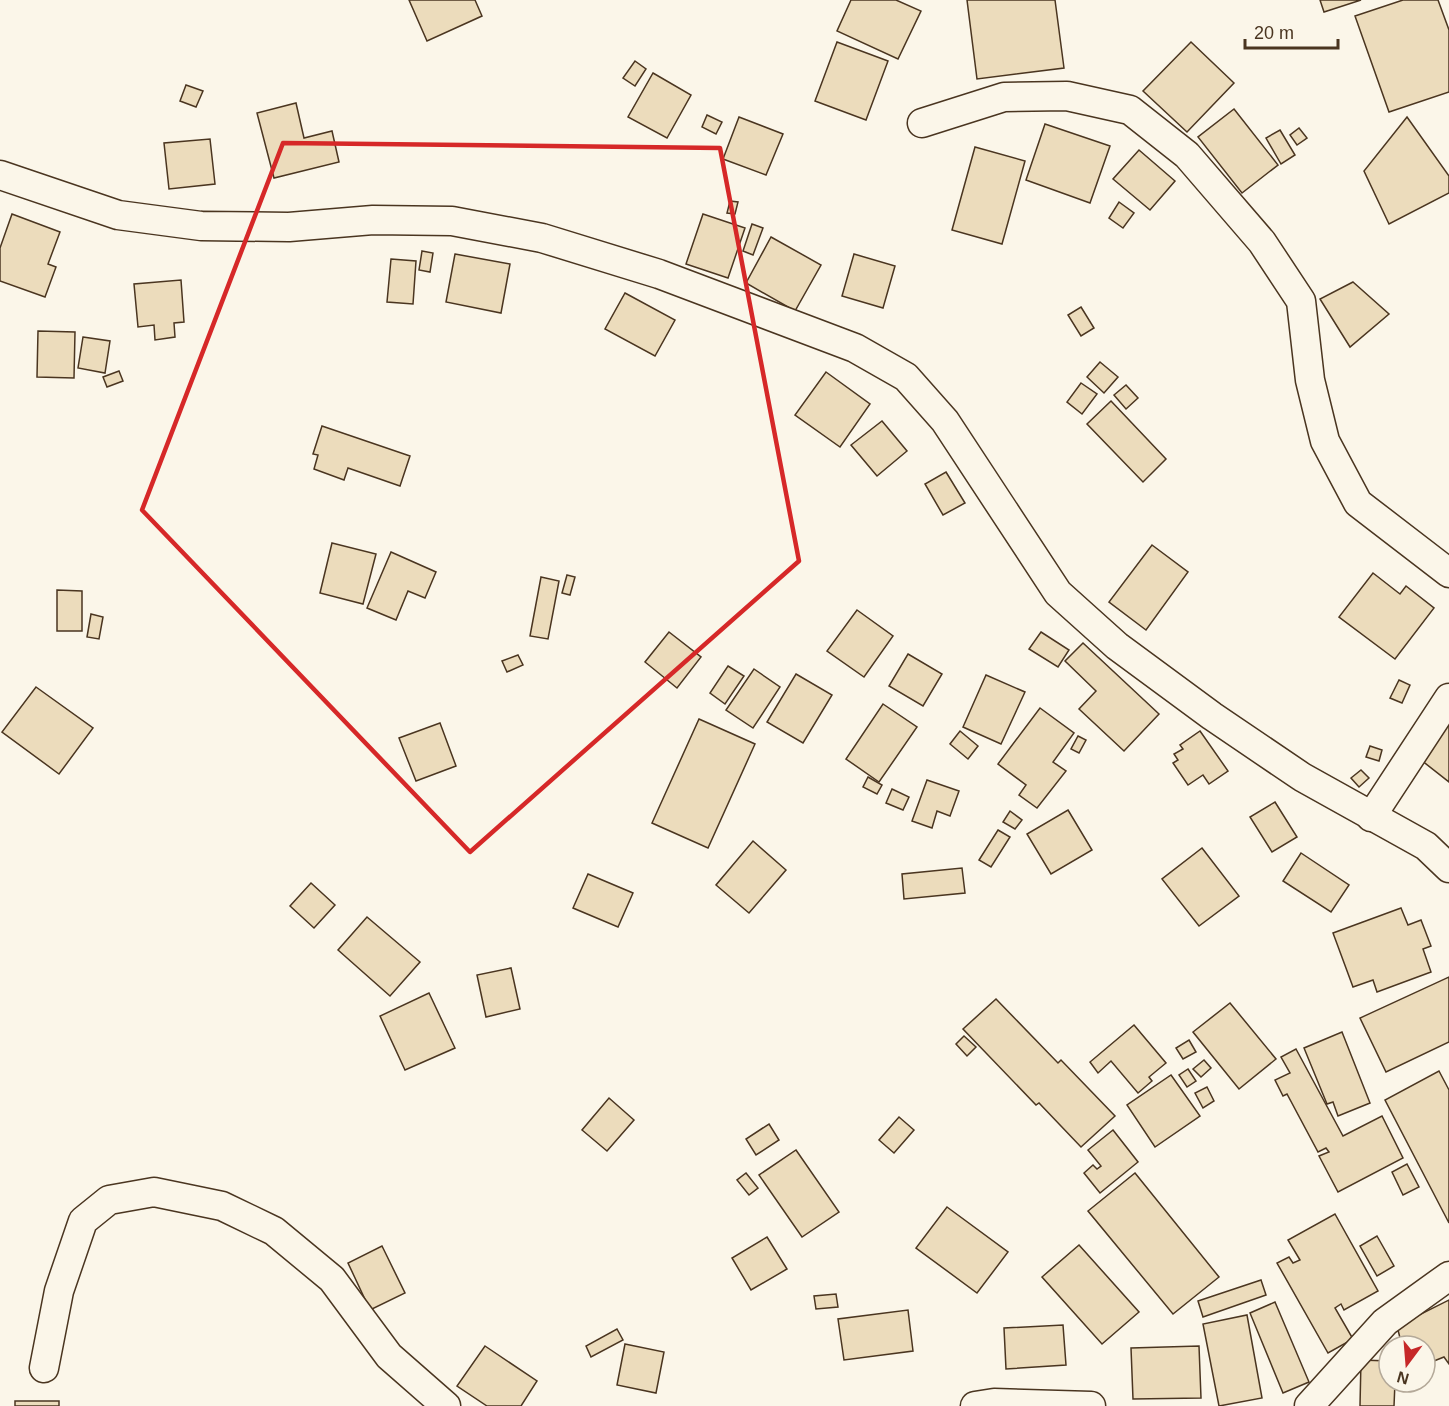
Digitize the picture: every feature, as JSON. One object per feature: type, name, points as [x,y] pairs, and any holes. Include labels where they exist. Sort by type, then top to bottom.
[{"type":"street","points":[[922,123],[1004,97],[1067,96],[1130,110],[1187,155],[1262,242],[1301,301],[1310,380],[1325,441],[1358,503],[1449,573]]},
{"type":"street","points":[[0,175],[118,215],[201,226],[289,227],[373,220],[452,221],[542,238],[659,274],[855,348],[906,377],[945,421],[1058,593],[1117,646],[1212,716],[1302,777],[1426,846],[1449,868]]},
{"type":"street","points":[[1371,817],[1449,698]]},
{"type":"street","points":[[44,1368],[59,1291],[83,1221],[109,1200],[154,1192],[222,1206],[274,1231],[332,1279],[389,1356],[446,1406]]},
{"type":"street","points":[[1309,1406],[1385,1322],[1449,1276]]},
{"type":"street","points":[[975,1406],[994,1403],[1091,1406]]},
{"type":"highlighted area","points":[[283,143],[720,148],[799,561],[470,852],[142,510]]},
{"type":"building","points":[[409,0],[475,0],[482,16],[427,41]]},
{"type":"building","points":[[851,0],[896,0],[921,11],[898,59],[837,31]]},
{"type":"building","points":[[967,0],[1055,0],[1064,68],[977,79]]},
{"type":"building","points":[[1320,0],[1361,0],[1324,12]]},
{"type":"building","points":[[1403,0],[1438,0],[1449,30],[1449,92],[1389,112],[1355,16]]},
{"type":"building","points":[[837,42],[888,61],[866,120],[815,101]]},
{"type":"building","points":[[1191,42],[1234,83],[1187,132],[1143,91]]},
{"type":"building","points":[[635,61],[646,69],[635,86],[623,78]]},
{"type":"building","points":[[653,73],[691,95],[667,138],[628,117]]},
{"type":"building","points":[[186,85],[203,91],[196,107],[180,101]]},
{"type":"building","points":[[296,103],[304,138],[332,131],[339,162],[274,178],[257,113]]},
{"type":"building","points":[[1234,109],[1278,165],[1242,193],[1198,137]]},
{"type":"building","points":[[707,115],[722,122],[716,134],[702,127]]},
{"type":"building","points":[[739,117],[783,134],[766,175],[723,159]]},
{"type":"building","points":[[1407,117],[1449,176],[1449,193],[1389,224],[1364,171]]},
{"type":"building","points":[[1045,124],[1110,146],[1090,203],[1026,180]]},
{"type":"building","points":[[1299,128],[1307,138],[1297,145],[1290,135]]},
{"type":"building","points":[[1280,130],[1295,155],[1281,164],[1266,138]]},
{"type":"building","points":[[210,139],[215,184],[169,189],[164,143]]},
{"type":"building","points":[[975,147],[1025,161],[1002,244],[952,230]]},
{"type":"building","points":[[1139,150],[1175,181],[1150,210],[1113,179]]},
{"type":"building","points":[[730,201],[738,202],[735,214],[727,213]]},
{"type":"building","points":[[1119,202],[1134,213],[1123,228],[1109,218]]},
{"type":"building","points":[[12,214],[60,232],[48,264],[56,267],[45,297],[0,281],[0,248]]},
{"type":"building","points":[[703,214],[745,228],[728,278],[686,264]]},
{"type":"building","points":[[752,224],[763,228],[753,255],[743,251]]},
{"type":"building","points":[[771,237],[821,265],[795,311],[746,283]]},
{"type":"building","points":[[422,251],[433,253],[430,272],[419,270]]},
{"type":"building","points":[[455,254],[510,264],[501,313],[446,302]]},
{"type":"building","points":[[854,254],[895,266],[883,308],[842,296]]},
{"type":"building","points":[[391,259],[416,261],[413,304],[387,302]]},
{"type":"building","points":[[181,280],[184,322],[174,323],[175,337],[155,340],[154,325],[138,327],[134,284]]},
{"type":"building","points":[[1353,282],[1389,314],[1350,347],[1320,299]]},
{"type":"building","points":[[625,293],[675,320],[655,356],[605,329]]},
{"type":"building","points":[[1081,307],[1094,328],[1081,336],[1068,315]]},
{"type":"building","points":[[38,331],[75,332],[74,378],[37,377]]},
{"type":"building","points":[[83,337],[110,341],[105,373],[78,368]]},
{"type":"building","points":[[1100,362],[1118,377],[1104,393],[1087,377]]},
{"type":"building","points":[[119,371],[123,381],[107,387],[103,377]]},
{"type":"building","points":[[826,372],[870,404],[840,447],[795,415]]},
{"type":"building","points":[[1081,383],[1097,394],[1082,414],[1067,402]]},
{"type":"building","points":[[1126,385],[1138,398],[1126,409],[1114,395]]},
{"type":"building","points":[[1111,401],[1166,459],[1143,482],[1087,424]]},
{"type":"building","points":[[882,421],[907,451],[877,476],[851,445]]},
{"type":"building","points":[[322,426],[410,456],[400,486],[348,468],[344,480],[314,469],[318,455],[313,454]]},
{"type":"building","points":[[946,472],[965,503],[943,515],[925,484]]},
{"type":"building","points":[[332,543],[376,554],[363,604],[320,593]]},
{"type":"building","points":[[1152,545],[1188,572],[1146,630],[1109,602]]},
{"type":"building","points":[[391,552],[436,572],[425,598],[408,591],[396,620],[367,608]]},
{"type":"building","points":[[1373,573],[1400,594],[1406,586],[1434,608],[1395,659],[1339,617]]},
{"type":"building","points":[[567,575],[575,577],[570,595],[562,593]]},
{"type":"building","points":[[541,577],[559,581],[548,639],[530,636]]},
{"type":"building","points":[[57,590],[82,591],[82,631],[57,631]]},
{"type":"building","points":[[857,610],[893,636],[864,677],[827,651]]},
{"type":"building","points":[[91,614],[103,617],[99,639],[87,637]]},
{"type":"building","points":[[669,632],[701,657],[677,688],[645,662]]},
{"type":"building","points":[[1041,632],[1069,650],[1058,667],[1029,649]]},
{"type":"building","points":[[1083,643],[1159,714],[1124,751],[1079,709],[1096,691],[1065,661]]},
{"type":"building","points":[[908,654],[942,674],[923,706],[889,686]]},
{"type":"building","points":[[518,655],[523,665],[507,672],[502,661]]},
{"type":"building","points":[[728,666],[744,676],[725,704],[710,693]]},
{"type":"building","points":[[754,669],[780,687],[753,728],[726,710]]},
{"type":"building","points":[[796,674],[832,695],[803,743],[767,722]]},
{"type":"building","points":[[986,675],[1025,692],[1001,744],[963,727]]},
{"type":"building","points":[[1399,680],[1410,685],[1402,703],[1390,698]]},
{"type":"building","points":[[36,687],[93,728],[59,774],[2,732]]},
{"type":"building","points":[[883,704],[917,727],[879,782],[846,759]]},
{"type":"building","points":[[1040,708],[1074,733],[1053,762],[1066,771],[1037,808],[1019,795],[1026,785],[998,764]]},
{"type":"building","points":[[699,719],[755,744],[708,848],[652,823]]},
{"type":"building","points":[[440,723],[456,766],[416,781],[399,738]]},
{"type":"building","points":[[1449,724],[1449,782],[1421,760]]},
{"type":"building","points":[[960,731],[978,746],[968,759],[950,744]]},
{"type":"building","points":[[1200,731],[1228,771],[1209,784],[1203,775],[1188,785],[1173,763],[1178,760],[1174,754],[1183,749],[1180,745]]},
{"type":"building","points":[[1078,736],[1086,740],[1079,753],[1071,749]]},
{"type":"building","points":[[1370,746],[1382,750],[1379,761],[1366,757]]},
{"type":"building","points":[[1361,770],[1369,778],[1359,787],[1351,778]]},
{"type":"building","points":[[868,777],[882,785],[877,794],[863,787]]},
{"type":"building","points":[[927,780],[959,791],[950,816],[937,811],[932,828],[912,821]]},
{"type":"building","points":[[892,789],[909,797],[903,810],[886,803]]},
{"type":"building","points":[[1275,802],[1297,837],[1272,852],[1250,817]]},
{"type":"building","points":[[1068,810],[1092,850],[1051,874],[1027,834]]},
{"type":"building","points":[[1010,811],[1022,820],[1015,829],[1003,822]]},
{"type":"building","points":[[998,830],[1010,837],[991,867],[979,860]]},
{"type":"building","points":[[753,841],[786,870],[749,913],[716,885]]},
{"type":"building","points":[[1202,848],[1239,896],[1199,926],[1162,879]]},
{"type":"building","points":[[1301,853],[1349,885],[1331,912],[1283,881]]},
{"type":"building","points":[[962,868],[965,893],[904,899],[902,874]]},
{"type":"building","points":[[588,874],[633,893],[618,927],[573,908]]},
{"type":"building","points":[[311,883],[335,905],[314,928],[290,906]]},
{"type":"building","points":[[1401,908],[1408,925],[1421,920],[1431,946],[1423,949],[1431,972],[1377,992],[1373,980],[1353,987],[1333,933]]},
{"type":"building","points":[[367,917],[420,962],[390,996],[338,950]]},
{"type":"building","points":[[511,968],[520,1009],[486,1017],[477,975]]},
{"type":"building","points":[[1449,977],[1449,1042],[1386,1072],[1360,1018]]},
{"type":"building","points":[[429,993],[455,1048],[405,1070],[380,1016]]},
{"type":"building","points":[[996,999],[1058,1063],[1061,1060],[1115,1116],[1081,1147],[1039,1103],[1036,1105],[963,1029]]},
{"type":"building","points":[[1230,1003],[1276,1059],[1239,1089],[1193,1032]]},
{"type":"building","points":[[1134,1025],[1166,1063],[1149,1077],[1152,1081],[1138,1093],[1111,1061],[1098,1073],[1090,1062]]},
{"type":"building","points":[[1342,1032],[1370,1103],[1338,1116],[1333,1102],[1327,1104],[1304,1048]]},
{"type":"building","points":[[964,1036],[976,1047],[967,1056],[956,1044]]},
{"type":"building","points":[[1189,1040],[1196,1052],[1183,1059],[1176,1048]]},
{"type":"building","points":[[1296,1049],[1343,1136],[1382,1116],[1403,1158],[1338,1192],[1319,1156],[1329,1152],[1326,1148],[1318,1152],[1287,1094],[1283,1096],[1275,1080],[1290,1073],[1281,1057]]},
{"type":"building","points":[[1204,1060],[1211,1068],[1201,1077],[1193,1069]]},
{"type":"building","points":[[1188,1069],[1196,1081],[1187,1087],[1179,1075]]},
{"type":"building","points":[[1439,1071],[1449,1090],[1449,1223],[1385,1100]]},
{"type":"building","points":[[1171,1075],[1200,1116],[1155,1147],[1127,1105]]},
{"type":"building","points":[[1207,1087],[1214,1101],[1203,1108],[1195,1093]]},
{"type":"building","points":[[609,1098],[634,1120],[607,1151],[582,1130]]},
{"type":"building","points":[[899,1117],[914,1130],[894,1153],[879,1140]]},
{"type":"building","points":[[769,1124],[779,1140],[756,1155],[746,1139]]},
{"type":"building","points":[[1113,1130],[1138,1162],[1100,1193],[1084,1173],[1093,1165],[1097,1169],[1101,1166],[1088,1150]]},
{"type":"building","points":[[796,1150],[839,1212],[802,1237],[759,1175]]},
{"type":"building","points":[[1407,1164],[1419,1187],[1403,1195],[1392,1172]]},
{"type":"building","points":[[746,1173],[758,1188],[749,1195],[737,1180]]},
{"type":"building","points":[[1135,1173],[1219,1277],[1173,1314],[1088,1211]]},
{"type":"building","points":[[947,1207],[1008,1252],[977,1293],[916,1248]]},
{"type":"building","points":[[1335,1214],[1378,1291],[1344,1310],[1341,1304],[1335,1308],[1353,1339],[1328,1353],[1277,1263],[1289,1257],[1293,1263],[1300,1260],[1288,1240]]},
{"type":"building","points":[[1377,1236],[1394,1266],[1377,1276],[1360,1246]]},
{"type":"building","points":[[767,1237],[787,1269],[751,1290],[732,1258]]},
{"type":"building","points":[[1079,1245],[1139,1312],[1102,1344],[1042,1277]]},
{"type":"building","points":[[382,1246],[405,1293],[370,1310],[348,1263]]},
{"type":"building","points":[[1261,1280],[1266,1295],[1203,1317],[1198,1301]]},
{"type":"building","points":[[836,1294],[838,1307],[816,1309],[814,1296]]},
{"type":"building","points":[[1449,1300],[1449,1364],[1444,1357],[1437,1360],[1437,1334],[1399,1334],[1397,1326]]},
{"type":"building","points":[[1275,1302],[1309,1382],[1283,1393],[1250,1313]]},
{"type":"building","points":[[908,1310],[913,1351],[844,1360],[838,1319]]},
{"type":"building","points":[[1247,1315],[1262,1398],[1219,1406],[1203,1324]]},
{"type":"building","points":[[1063,1325],[1066,1365],[1006,1369],[1004,1328]]},
{"type":"building","points":[[617,1329],[623,1340],[591,1357],[586,1346]]},
{"type":"building","points":[[625,1344],[664,1352],[656,1393],[617,1385]]},
{"type":"building","points":[[485,1346],[537,1381],[521,1406],[487,1406],[457,1386]]},
{"type":"building","points":[[1199,1346],[1201,1398],[1133,1399],[1131,1348]]},
{"type":"building","points":[[1361,1360],[1377,1361],[1377,1394],[1394,1394],[1394,1406],[1360,1406]]},
{"type":"building","points":[[15,1401],[59,1401],[59,1406],[15,1406]]}]
